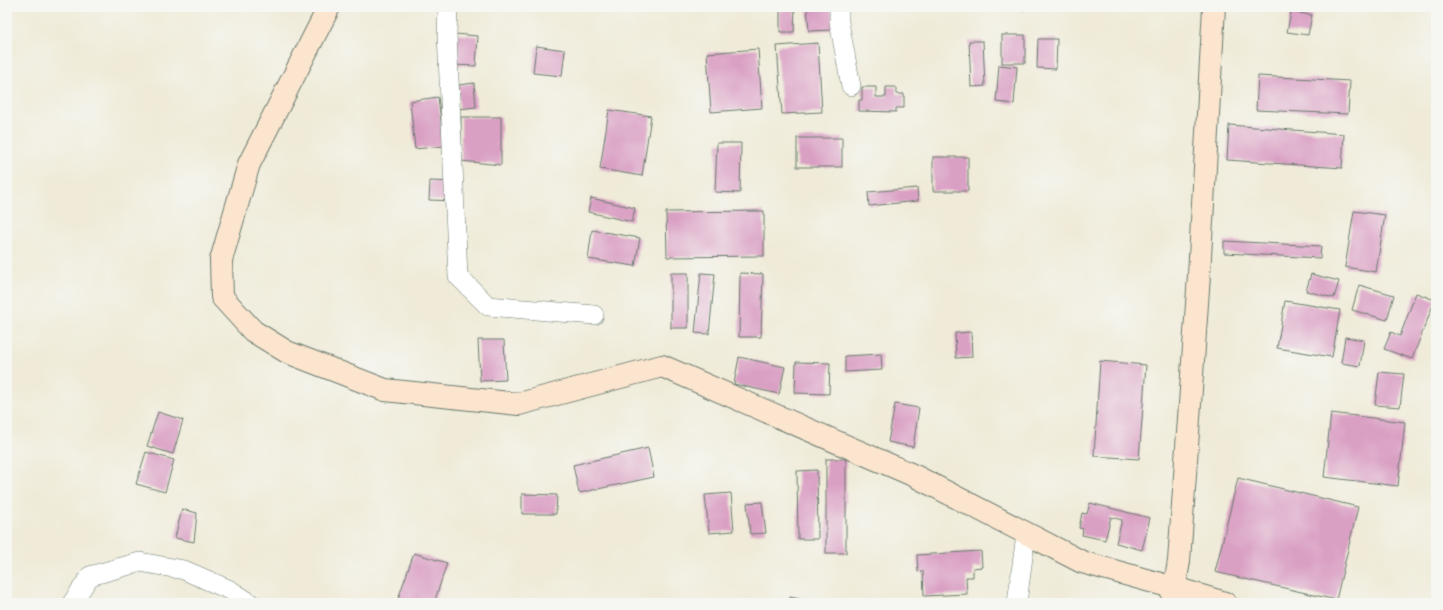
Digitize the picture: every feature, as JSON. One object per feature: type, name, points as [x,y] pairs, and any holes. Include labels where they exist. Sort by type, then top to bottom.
[{"type":"street","points":[[329,7],[249,164],[220,260],[222,297],[252,331],[286,352],[385,390],[519,404],[662,366],[915,476],[1082,562],[1173,595],[1225,603]]},
{"type":"street","points":[[448,7],[458,276],[488,306],[594,315]]},
{"type":"street","points":[[839,7],[839,22],[851,86]]},
{"type":"street","points":[[1173,595],[1179,561],[1214,7]]},
{"type":"street","points":[[1018,603],[1026,534]]},
{"type":"street","points":[[72,603],[90,576],[140,562],[184,570],[230,590],[250,603]]},
{"type":"building","points":[[780,7],[795,7],[794,32],[780,32]]},
{"type":"building","points":[[807,7],[832,7],[833,30],[809,31]]},
{"type":"building","points":[[982,7],[1024,7],[1024,10],[982,9]]},
{"type":"building","points":[[1291,12],[1312,15],[1308,35],[1287,32]]},
{"type":"building","points":[[455,34],[478,36],[476,66],[453,65]]},
{"type":"building","points":[[1002,35],[1025,35],[1025,63],[1002,63]]},
{"type":"building","points":[[1038,39],[1057,39],[1056,69],[1037,68]]},
{"type":"building","points":[[969,41],[983,41],[985,86],[971,87]]},
{"type":"building","points":[[818,43],[822,112],[782,114],[777,46]]},
{"type":"building","points":[[536,46],[565,50],[562,76],[533,73]]},
{"type":"building","points":[[758,49],[762,108],[711,112],[707,53]]},
{"type":"building","points":[[999,65],[1017,67],[1014,104],[996,102]]},
{"type":"building","points":[[1258,76],[1350,81],[1348,114],[1256,110]]},
{"type":"building","points":[[474,83],[476,107],[459,109],[459,85]]},
{"type":"building","points":[[862,87],[876,87],[876,97],[886,97],[886,87],[896,87],[896,94],[904,94],[904,108],[896,108],[896,112],[859,111],[859,100],[862,100]]},
{"type":"building","points":[[438,97],[444,146],[415,149],[410,101]]},
{"type":"building","points":[[609,110],[651,116],[642,176],[600,169]]},
{"type":"building","points":[[461,117],[501,117],[501,165],[461,161]]},
{"type":"building","points":[[1229,125],[1344,134],[1342,168],[1227,160]]},
{"type":"building","points":[[797,138],[842,138],[842,167],[797,167]]},
{"type":"building","points":[[717,143],[741,143],[740,193],[715,192]]},
{"type":"building","points":[[933,157],[968,157],[968,191],[933,191]]},
{"type":"building","points":[[430,181],[456,182],[456,201],[429,200]]},
{"type":"building","points":[[917,188],[918,201],[869,206],[868,192]]},
{"type":"building","points":[[591,198],[635,208],[632,222],[588,212]]},
{"type":"building","points":[[764,211],[764,256],[667,257],[666,212]]},
{"type":"building","points":[[1354,211],[1385,215],[1376,272],[1345,267]]},
{"type":"building","points":[[592,230],[640,238],[635,266],[588,259]]},
{"type":"building","points":[[1224,241],[1321,246],[1320,258],[1224,253]]},
{"type":"building","points":[[671,273],[688,273],[688,328],[671,328]]},
{"type":"building","points":[[701,273],[715,274],[709,334],[695,333]]},
{"type":"building","points":[[740,273],[763,274],[761,337],[739,337]]},
{"type":"building","points":[[1311,274],[1339,281],[1334,298],[1306,291]]},
{"type":"building","points":[[1359,285],[1394,295],[1387,320],[1352,310]]},
{"type":"building","points":[[1416,293],[1435,300],[1412,359],[1384,349],[1391,332],[1400,336]]},
{"type":"building","points":[[1285,301],[1340,310],[1332,357],[1277,348]]},
{"type":"building","points":[[971,332],[972,357],[956,358],[955,333]]},
{"type":"building","points":[[1345,337],[1364,340],[1360,366],[1341,363]]},
{"type":"building","points":[[478,340],[504,340],[506,380],[480,381]]},
{"type":"building","points":[[881,354],[882,370],[845,372],[845,356]]},
{"type":"building","points":[[739,357],[785,367],[779,394],[734,384]]},
{"type":"building","points":[[1100,361],[1146,365],[1139,459],[1094,456]]},
{"type":"building","points":[[796,362],[830,363],[829,394],[795,393]]},
{"type":"building","points":[[1379,372],[1404,374],[1400,407],[1375,405]]},
{"type":"building","points":[[895,404],[919,408],[913,447],[888,442]]},
{"type":"building","points":[[158,412],[183,420],[173,454],[147,446]]},
{"type":"building","points":[[1331,413],[1405,422],[1398,486],[1324,477]]},
{"type":"building","points":[[648,448],[654,477],[579,493],[573,465]]},
{"type":"building","points":[[146,452],[174,460],[165,492],[136,484]]},
{"type":"building","points":[[826,459],[846,459],[846,553],[826,553]]},
{"type":"building","points":[[817,470],[818,539],[798,539],[797,471]]},
{"type":"building","points":[[1238,478],[1358,507],[1336,600],[1215,572]]},
{"type":"building","points":[[731,493],[734,531],[709,533],[705,495]]},
{"type":"building","points":[[522,494],[557,495],[556,514],[522,514]]},
{"type":"building","points":[[762,502],[766,533],[750,534],[747,503]]},
{"type":"building","points":[[1090,503],[1150,518],[1142,550],[1116,543],[1122,520],[1111,517],[1105,540],[1082,535],[1083,529],[1079,528],[1082,513],[1087,514]]},
{"type":"building","points":[[182,509],[197,513],[194,542],[175,538]]},
{"type":"building","points":[[981,551],[982,567],[973,568],[973,577],[966,577],[967,594],[924,596],[923,571],[918,572],[917,555]]},
{"type":"building","points":[[414,553],[447,563],[434,603],[410,603],[398,599]]},
{"type":"building","points":[[790,597],[815,602],[815,603],[788,603]]}]
